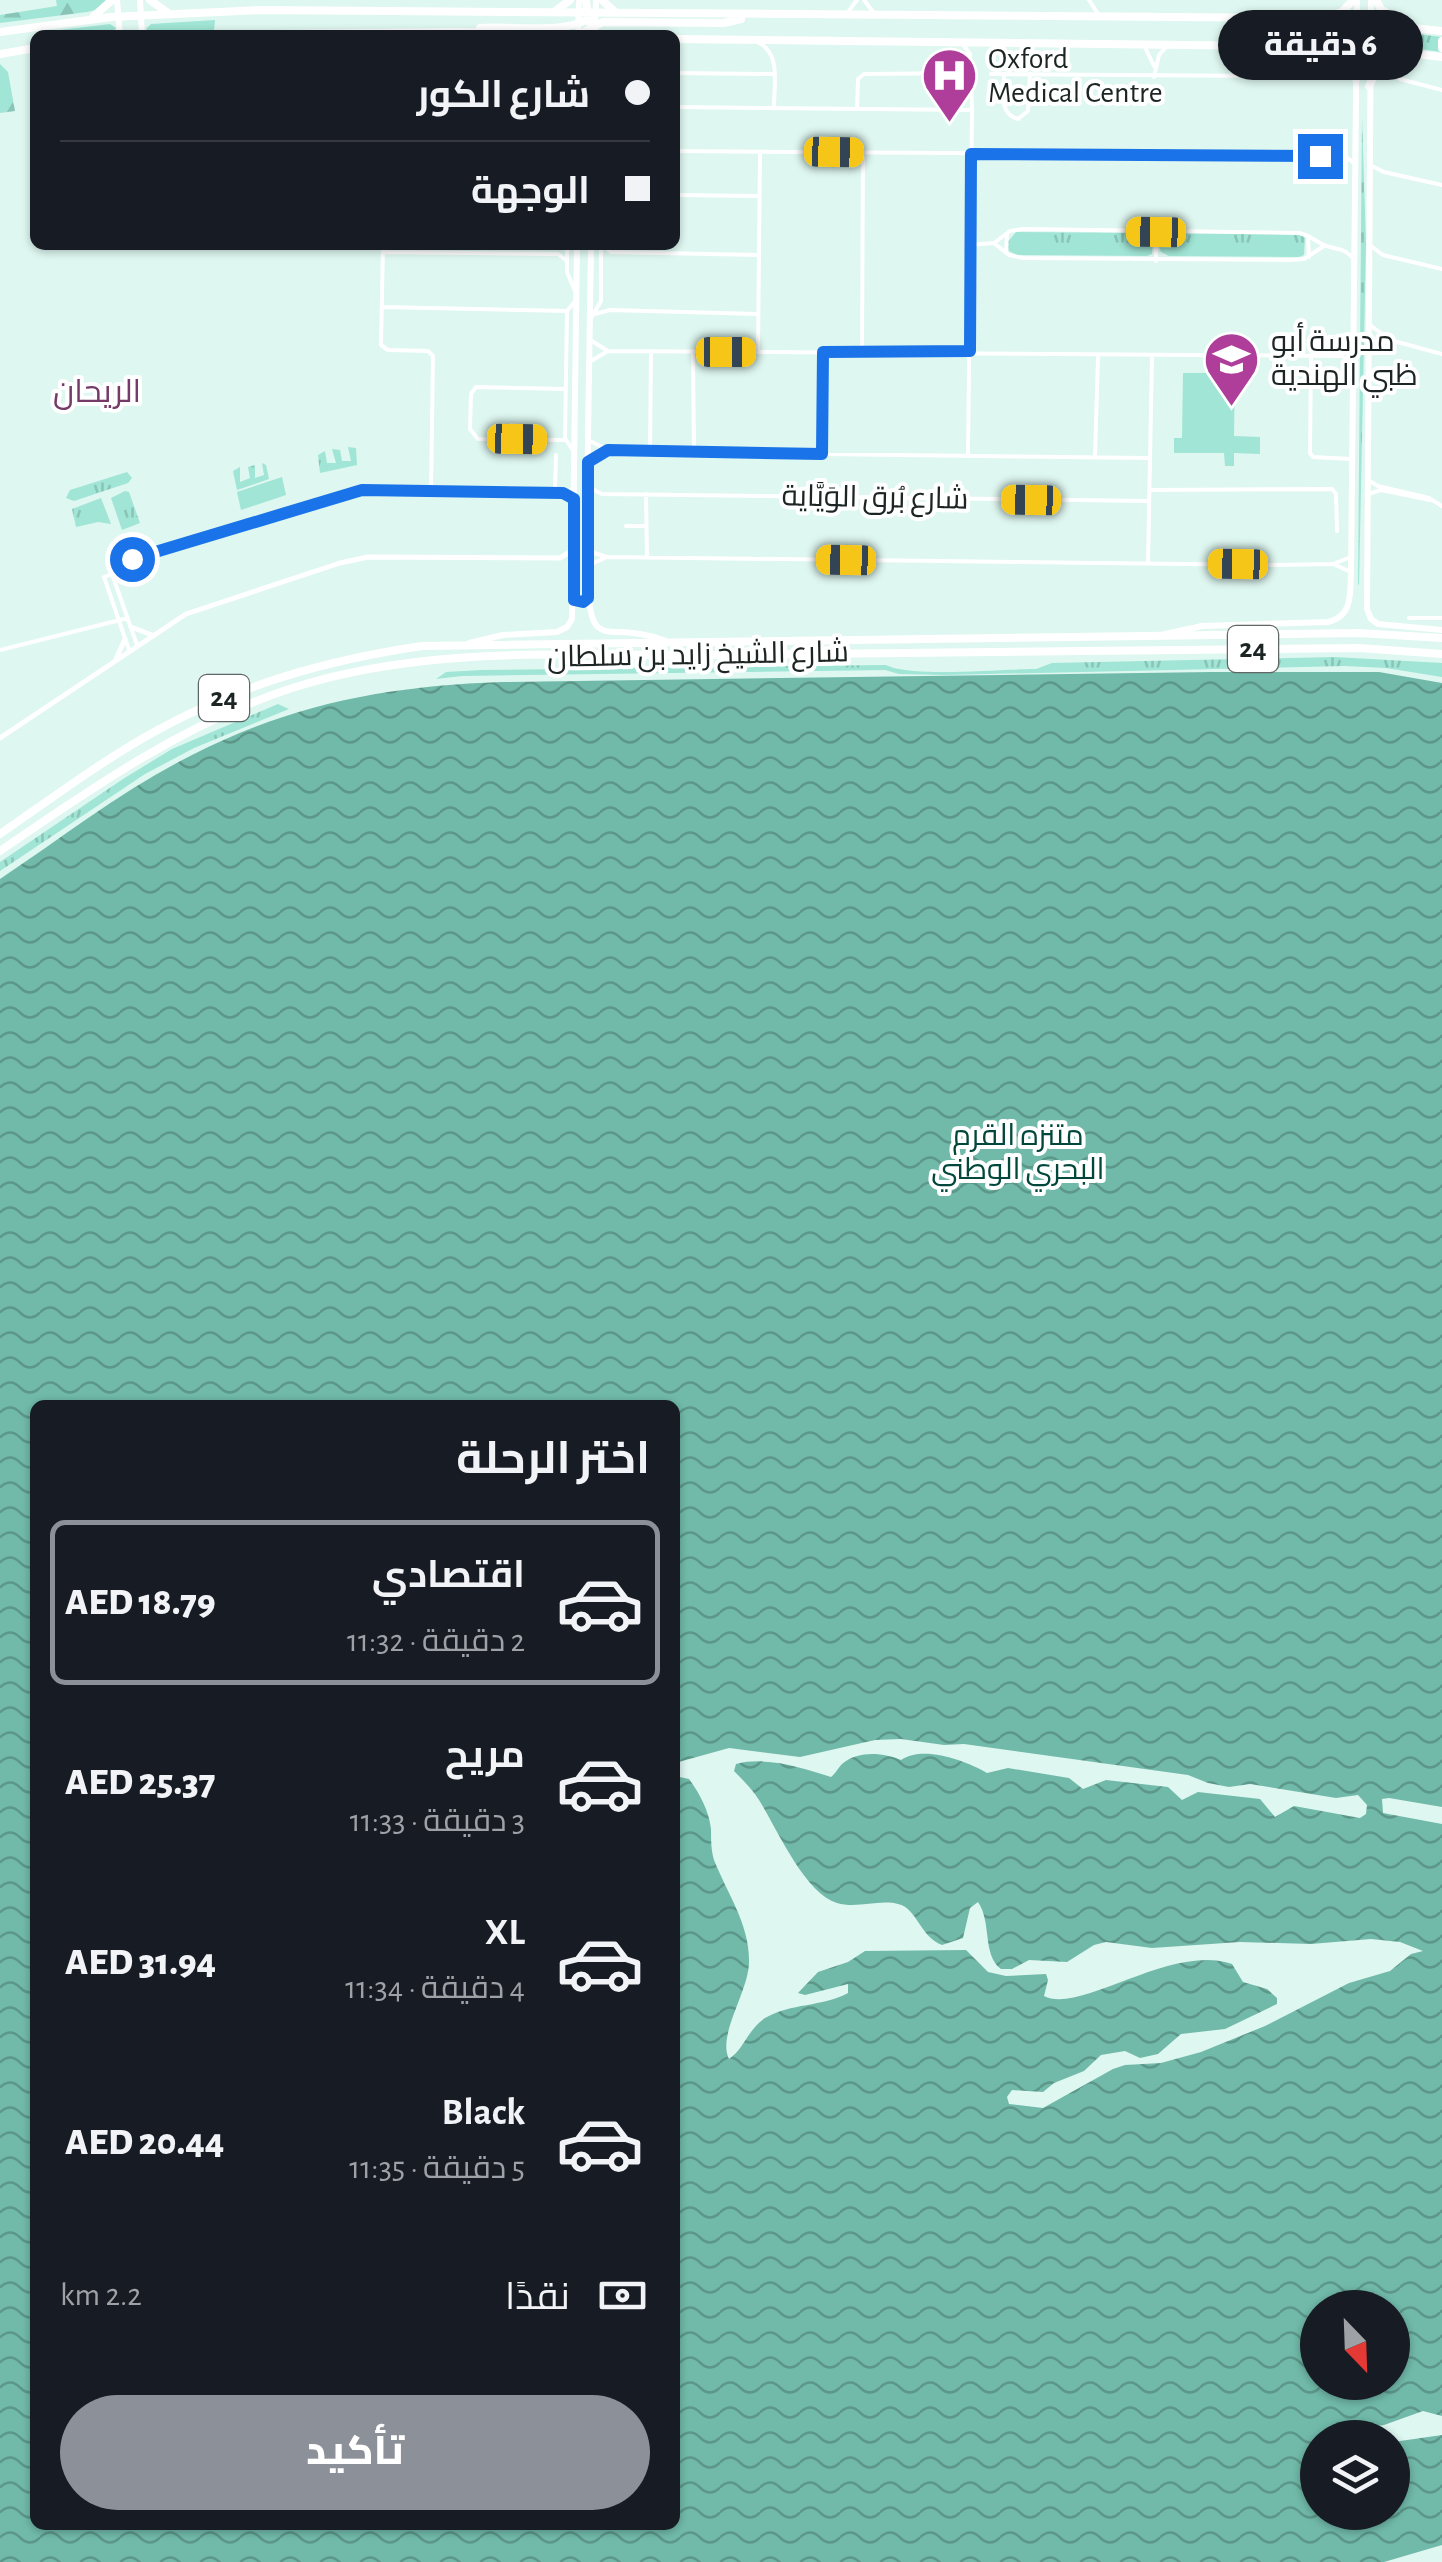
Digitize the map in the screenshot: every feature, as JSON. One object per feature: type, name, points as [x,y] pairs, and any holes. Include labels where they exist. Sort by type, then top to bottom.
[{"type":"main road","points":[[90,20],[114,0],[120,30]]},
{"type":"main road","points":[[140,0],[142,30]]},
{"type":"main road","points":[[150,0],[168,13]]},
{"type":"main road","points":[[553,12],[570,0]]},
{"type":"main road","points":[[583,0],[586,27]]},
{"type":"main road","points":[[586,27],[599,0],[618,13]]},
{"type":"main road","points":[[1316,18],[1342,12],[1355,0]]},
{"type":"main road","points":[[1161,635],[1192,627],[1336,620],[1347,611],[1351,577],[1354,366],[1358,47],[1355,0]]},
{"type":"main road","points":[[1373,0],[1369,48],[1367,610],[1374,622],[1442,630]]},
{"type":"main road","points":[[1373,0],[1405,25]]},
{"type":"main road","points":[[225,30],[215,21],[219,15],[237,10]]},
{"type":"main road","points":[[0,32],[119,16],[237,10],[553,12],[586,27],[618,13],[1316,18],[1442,31]]},
{"type":"main road","points":[[500,12],[505,19],[501,26]]},
{"type":"main road","points":[[474,30],[501,26],[724,23],[755,16]]},
{"type":"main road","points":[[1246,18],[1277,24],[1283,30],[1277,39],[1258,45]]},
{"type":"main road","points":[[669,30],[671,23]]},
{"type":"main road","points":[[36,26],[40,30]]},
{"type":"main road","points":[[680,36],[690,39]]},
{"type":"main road","points":[[680,39],[1358,47],[1442,57]]},
{"type":"main road","points":[[1321,48],[1349,59],[1356,79]]},
{"type":"main road","points":[[0,54],[30,49]]},
{"type":"main road","points":[[1369,86],[1381,63],[1409,52]]},
{"type":"main road","points":[[465,644],[503,635],[561,631],[572,619],[576,250]]},
{"type":"main road","points":[[591,250],[593,317],[586,550],[591,619],[603,631],[667,641]]},
{"type":"main road","points":[[1351,577],[1357,588],[1366,578]]},
{"type":"main road","points":[[574,600],[583,602],[588,598]]},
{"type":"main road","name":"شارع الشيخ زايد بن سلطان","points":[[0,831],[131,745],[230,695],[310,667],[360,656],[465,644],[1359,632],[1442,638]]},
{"type":"main road","name":"شارع الشيخ زايد بن سلطان","points":[[0,851],[121,769],[203,724],[290,689],[387,666],[588,656],[1359,648],[1442,654]]},
{"type":"street","points":[[844,16],[861,0],[876,16]]},
{"type":"street","points":[[1072,18],[1085,3],[1107,18]]},
{"type":"street","points":[[720,40],[764,45],[773,56],[774,109]]},
{"type":"street","points":[[961,42],[970,54],[972,110],[968,455]]},
{"type":"street","points":[[970,54],[982,42]]},
{"type":"street","points":[[1142,44],[1154,66]]},
{"type":"street","points":[[1154,76],[1158,55],[1168,45]]},
{"type":"street","points":[[680,73],[774,74]]},
{"type":"street","points":[[857,109],[858,79],[864,74],[971,73]]},
{"type":"street","points":[[991,74],[1286,76]]},
{"type":"street","points":[[1004,74],[1004,110],[1018,119],[1028,111],[1030,74]]},
{"type":"street","points":[[1400,80],[1442,90]]},
{"type":"street","points":[[680,107],[972,110]]},
{"type":"street","points":[[1344,156],[1356,144]]},
{"type":"street","points":[[680,151],[1344,156],[1356,165]]},
{"type":"street","points":[[758,352],[760,151]]},
{"type":"street","points":[[862,353],[863,152]]},
{"type":"street","points":[[1368,164],[1384,172],[1442,185]]},
{"type":"street","points":[[1368,182],[1384,172]]},
{"type":"street","points":[[680,195],[760,196]]},
{"type":"street","points":[[970,245],[994,243],[1010,230],[1307,234],[1324,246],[1340,247],[1355,261]]},
{"type":"street","points":[[1006,253],[1005,240],[1010,230]]},
{"type":"street","points":[[1156,232],[1156,262]]},
{"type":"street","points":[[1307,234],[1309,257]]},
{"type":"street","points":[[1340,247],[1355,236]]},
{"type":"street","points":[[1368,241],[1383,254],[1442,268]]},
{"type":"street","points":[[994,243],[1006,253],[1024,258],[1156,262],[1309,257],[1324,246]]},
{"type":"street","points":[[383,250],[382,347],[428,350],[433,356],[431,490]]},
{"type":"street","points":[[441,250],[558,254],[567,261]]},
{"type":"street","points":[[558,254],[562,250]]},
{"type":"street","points":[[567,250],[568,276],[576,296],[567,311],[565,440],[575,452]]},
{"type":"street","points":[[593,317],[601,301],[602,250]]},
{"type":"street","points":[[608,250],[758,255]]},
{"type":"street","points":[[601,260],[610,252]]},
{"type":"street","points":[[1368,263],[1383,254]]},
{"type":"street","points":[[601,301],[610,310]]},
{"type":"street","points":[[382,307],[567,311]]},
{"type":"street","points":[[593,317],[610,310],[758,314]]},
{"type":"street","points":[[1367,322],[1390,340],[1442,354]]},
{"type":"street","points":[[590,337],[608,350],[1342,356],[1354,366]]},
{"type":"street","points":[[1367,354],[1390,340]]},
{"type":"street","points":[[1342,356],[1354,344]]},
{"type":"street","points":[[589,363],[608,350]]},
{"type":"street","points":[[650,452],[652,351]]},
{"type":"street","points":[[693,351],[694,452]]},
{"type":"street","points":[[822,454],[823,352]]},
{"type":"street","points":[[1095,456],[1098,355]]},
{"type":"street","points":[[1148,564],[1152,355]]},
{"type":"street","points":[[1310,356],[1310,454],[1352,460]]},
{"type":"street","points":[[565,440],[478,438],[470,430],[476,387],[566,389]]},
{"type":"street","points":[[588,440],[608,450],[650,452],[1150,458]]},
{"type":"street","points":[[588,462],[608,450]]},
{"type":"street","points":[[555,492],[556,456]]},
{"type":"street","points":[[1366,478],[1375,485],[1442,506]]},
{"type":"street","name":"شارع بُرق الوَيَّاية","points":[[587,486],[602,494],[1149,501]]},
{"type":"street","points":[[563,493],[575,488]]},
{"type":"street","points":[[1149,490],[1332,489],[1336,494],[1337,530]]},
{"type":"street","points":[[128,650],[104,577],[136,558],[356,490],[555,492],[574,499]]},
{"type":"street","points":[[1366,496],[1382,490],[1430,500]]},
{"type":"street","points":[[587,505],[602,494]]},
{"type":"street","points":[[646,494],[647,557]]},
{"type":"street","points":[[626,526],[646,526]]},
{"type":"street","points":[[0,738],[191,612],[354,559],[560,558],[574,548]]},
{"type":"street","points":[[586,550],[607,557],[1148,564],[1333,564],[1351,556]]},
{"type":"street","points":[[586,568],[607,557]]},
{"type":"street","points":[[560,558],[574,571]]},
{"type":"street","points":[[1333,564],[1351,577]]},
{"type":"street","points":[[112,574],[137,645]]},
{"type":"street","points":[[0,650],[128,618]]},
{"type":"street","points":[[1409,618],[1442,618]]},
{"type":"street","points":[[131,627],[152,635]]},
{"type":"street","points":[[116,659],[124,638]]},
{"type":"green space","points":[[56,0],[108,0],[99,9],[87,12],[0,23],[0,15],[57,6]]},
{"type":"green space","points":[[215,20],[214,30],[147,30],[151,24]]},
{"type":"green space","points":[[1282,23],[1341,24],[1341,38],[1284,38],[1286,30]]},
{"type":"green space","points":[[110,24],[116,28],[114,30],[60,30]]},
{"type":"green space","points":[[1392,31],[1442,37],[1438,47],[1441,52],[1392,45]]},
{"type":"green space","points":[[0,64],[8,72],[15,111],[0,113]]},
{"type":"green space","points":[[1362,117],[1366,244],[1359,585],[1358,584]]},
{"type":"green space","points":[[1016,232],[1147,233],[1153,237],[1152,254],[1017,255],[1009,251],[1007,243]]},
{"type":"green space","points":[[1167,233],[1299,234],[1305,238],[1304,255],[1169,256],[1161,252],[1158,244]]},
{"type":"green space","points":[[1183,373],[1235,373],[1234,436],[1260,437],[1260,454],[1234,453],[1234,466],[1225,466],[1224,453],[1174,453],[1174,438],[1182,438]]},
{"type":"green space","points":[[348,447],[356,448],[357,465],[320,473],[318,455],[325,451],[327,463],[336,463],[332,449],[340,450],[342,461],[351,461]]},
{"type":"green space","points":[[262,463],[269,479],[237,490],[233,471],[240,467],[240,482],[250,478],[248,467],[255,465],[255,478],[264,475]]},
{"type":"green space","points":[[127,472],[132,478],[128,483],[74,501],[66,498],[70,490]]},
{"type":"green space","points":[[282,477],[286,495],[241,510],[237,492]]},
{"type":"green space","points":[[129,492],[140,523],[122,530],[111,498]]},
{"type":"green space","points":[[101,498],[111,524],[98,522],[76,527],[72,509]]},
{"type":"green space","points":[[1335,657],[1442,663],[1442,677],[1345,666],[944,675],[885,670],[436,679],[446,672],[482,670],[886,665],[915,671],[958,672],[1036,669],[1052,663]]},
{"type":"green space","points":[[278,704],[289,709],[194,748],[145,774],[0,871],[0,862],[172,749]]},
{"type":"water","name":"متنزه القرم البحري الوطني","points":[[1211,672],[1379,672],[1442,683],[1442,1807],[1382,1799],[1383,1813],[1442,1824],[1442,2416],[1423,2411],[1398,2420],[1300,2420],[1300,2530],[1410,2530],[1410,2440],[1442,2435],[1442,2545],[1384,2562],[0,2562],[0,879],[118,798],[230,737],[343,700],[420,688],[502,682]]},
{"type":"place","name":"Oxford Medical Centre","points":[[949,125]]},
{"type":"place","name":"مدرسة أبو ظبي الهندية","points":[[1232,408]]},
{"type":"district","name":"الريحان","points":[[97,392]]},
{"type":"route","points":[[132,559],[362,490],[563,493],[574,499],[574,600],[583,602],[588,598],[588,462],[592,457],[608,450],[822,454],[823,352],[970,351],[971,154],[1320,156]]}]
